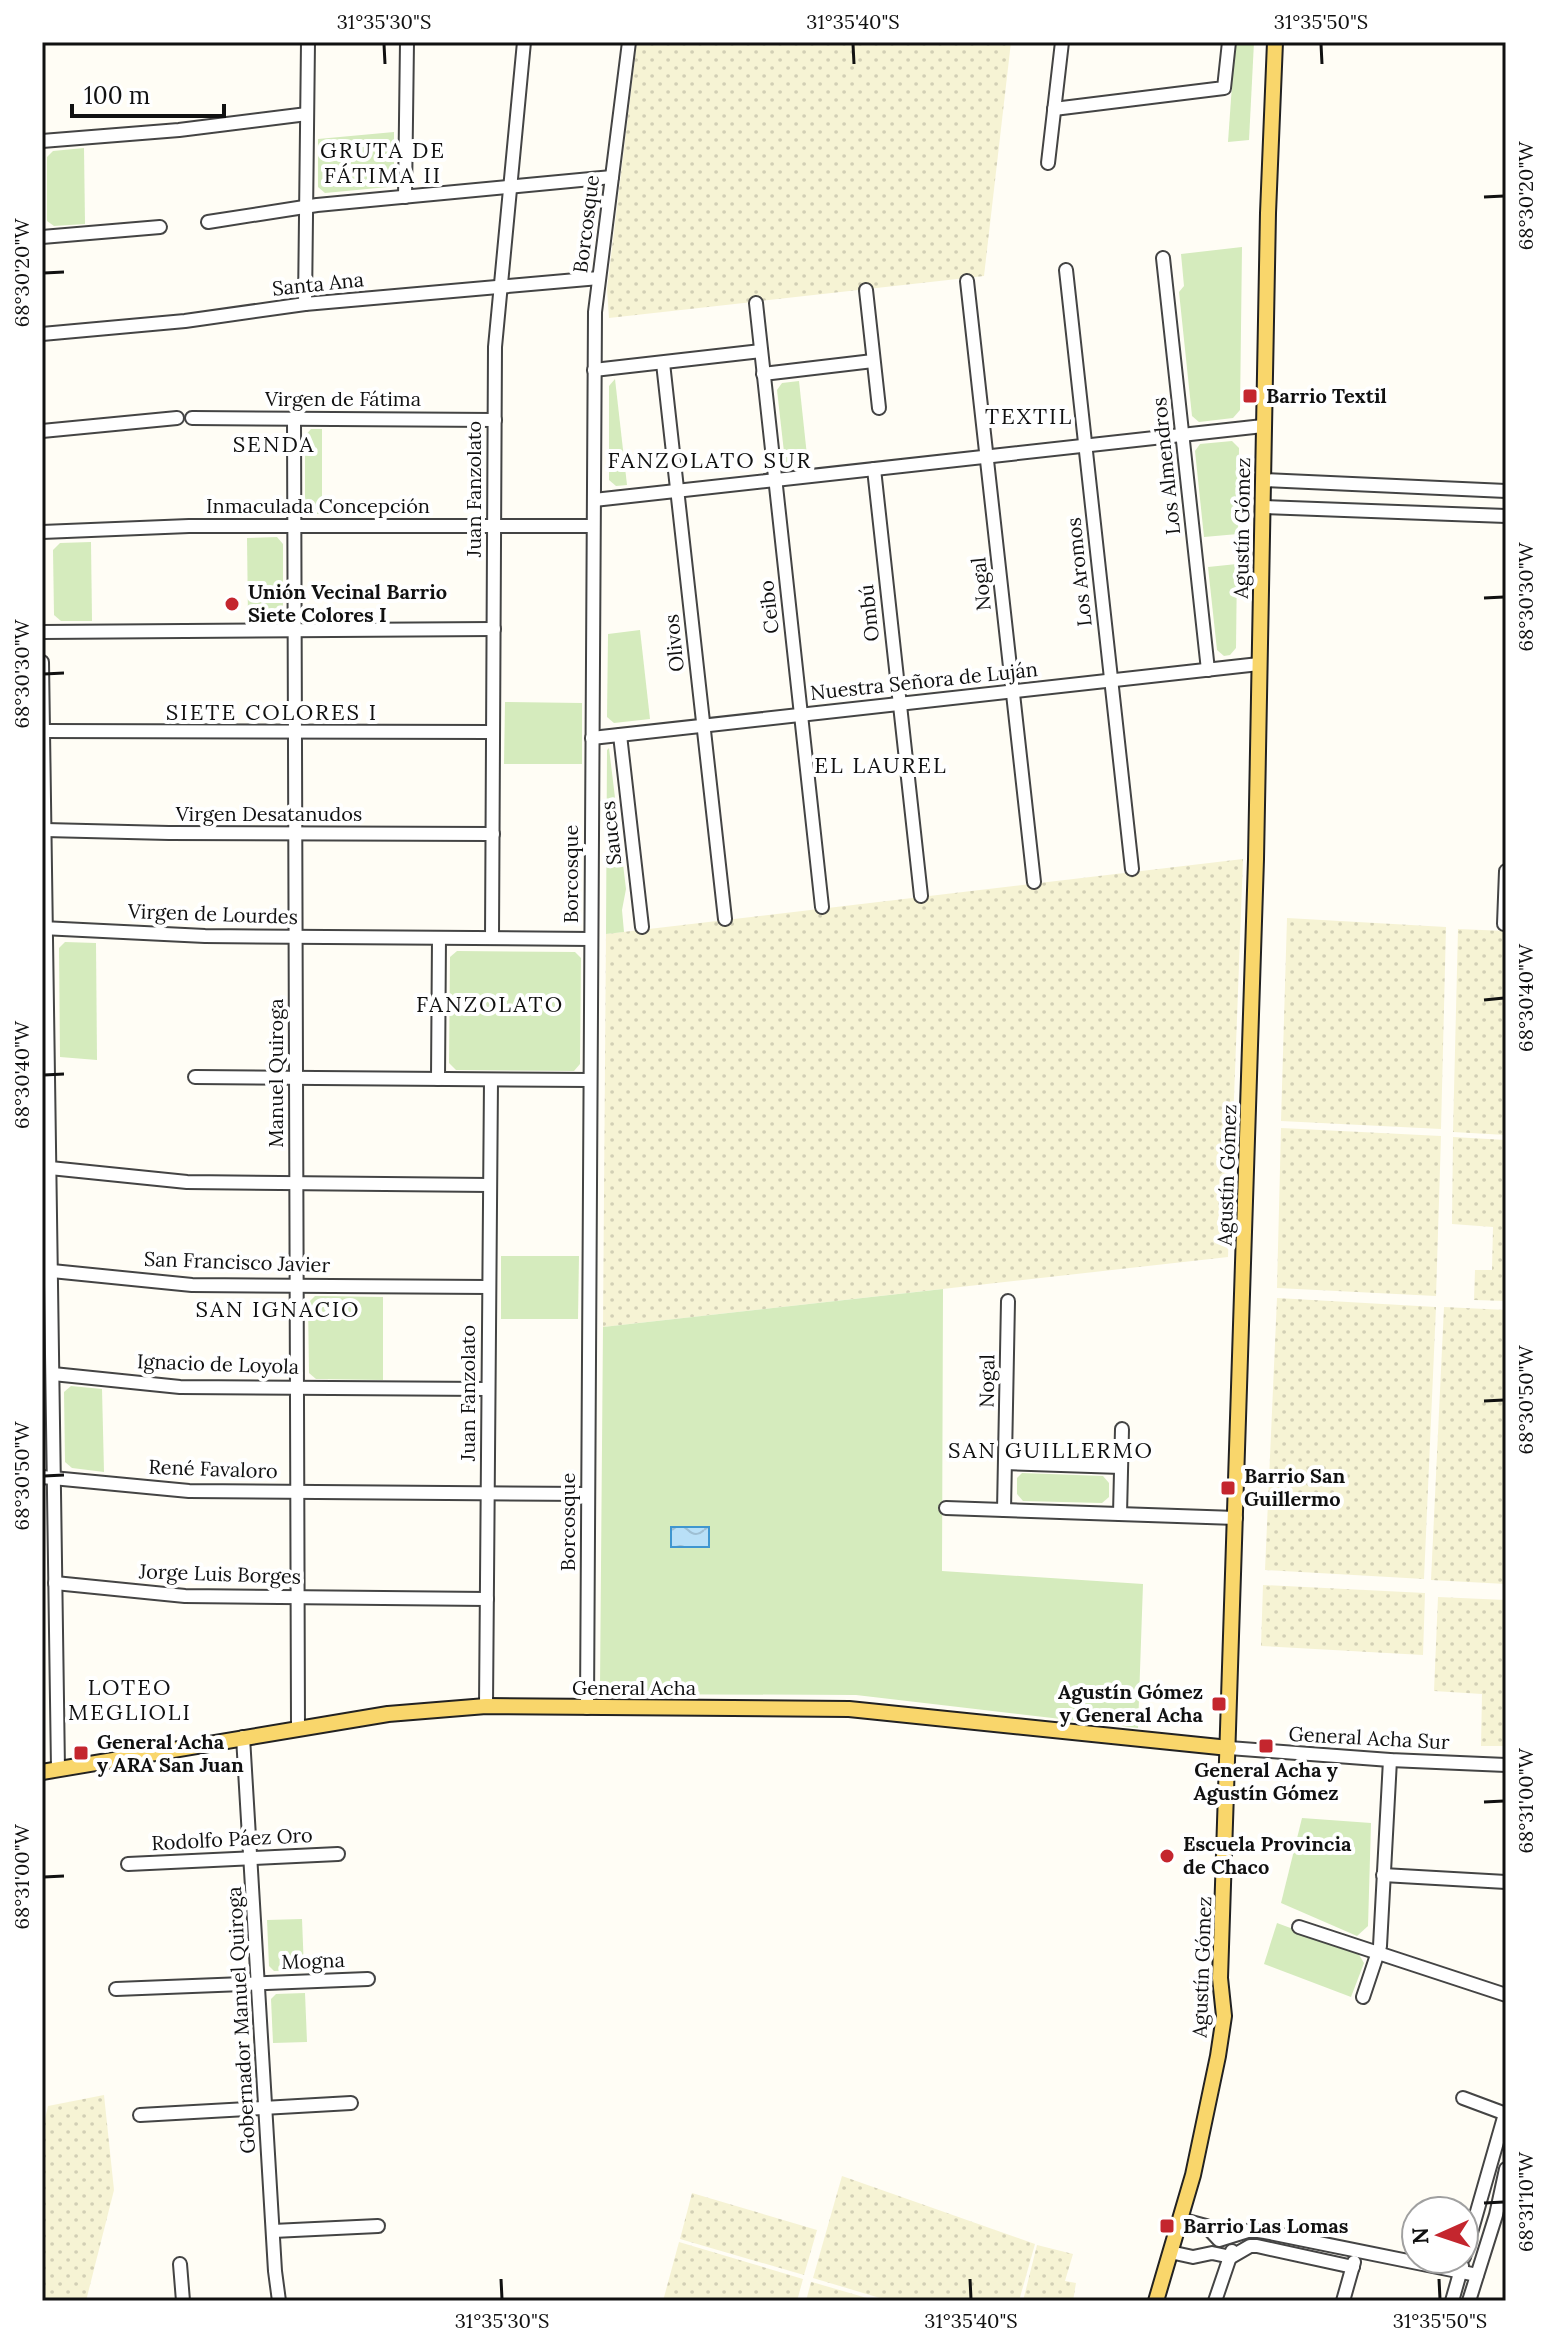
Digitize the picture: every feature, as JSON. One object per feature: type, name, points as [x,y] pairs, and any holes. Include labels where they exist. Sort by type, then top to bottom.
[{"type":"main road","name":"Agustín Gómez","points":[[1156,2301],[1193,2175],[1224,2016],[1220,1978],[1256,859],[1268,198],[1275,42]]},
{"type":"main road","name":"General Acha","points":[[42,1772],[404,1712],[486,1706],[849,1709],[1229,1748]]},
{"type":"street","points":[[305,304],[308,42]]},
{"type":"street","points":[[405,197],[407,42]]},
{"type":"street","name":"Juan Fanzolato","points":[[492,938],[495,347],[524,42]]},
{"type":"street","name":"Borcosque","points":[[587,1708],[595,312],[629,42]]},
{"type":"street","points":[[1048,163],[1062,42]]},
{"type":"street","points":[[1054,109],[1224,88],[1229,42]]},
{"type":"street","points":[[42,141],[179,130],[307,114]]},
{"type":"street","points":[[208,222],[306,208],[612,177]]},
{"type":"street","points":[[42,237],[160,227]]},
{"type":"street","name":"Los Almendros","points":[[1163,258],[1208,670]]},
{"type":"street","name":"Los Aromos","points":[[1066,270],[1132,869]]},
{"type":"street","name":"Santa Ana","points":[[42,334],[185,321],[305,304],[599,278]]},
{"type":"street","name":"Nogal","points":[[967,281],[1034,882]]},
{"type":"street","points":[[866,290],[879,408]]},
{"type":"street","name":"Ceibo","points":[[756,303],[822,907]]},
{"type":"street","points":[[594,370],[761,351]]},
{"type":"street","points":[[763,374],[873,361]]},
{"type":"street","name":"Olivos","points":[[663,363],[725,919]]},
{"type":"street","points":[[42,431],[177,418]]},
{"type":"street","name":"Virgen de Fátima","points":[[192,418],[495,420]]},
{"type":"street","name":"Manuel Quiroga","points":[[294,419],[298,1728]]},
{"type":"street","points":[[594,500],[1263,426]]},
{"type":"street","name":"Ombú","points":[[874,469],[921,896]]},
{"type":"street","points":[[1263,480],[1506,491]]},
{"type":"street","points":[[1262,507],[1506,516]]},
{"type":"street","name":"Inmaculada Concepción","points":[[42,532],[185,526],[593,526]]},
{"type":"street","points":[[42,632],[494,629]]},
{"type":"street","points":[[42,662],[45,1066],[50,1168],[47,1270],[53,1374],[48,1477],[55,1583],[58,1769]]},
{"type":"street","name":"Nuestra Señora de Luján","points":[[592,738],[1259,664]]},
{"type":"street","points":[[42,731],[493,732]]},
{"type":"street","name":"Sauces","points":[[620,735],[642,927]]},
{"type":"street","name":"Virgen Desatanudos","points":[[45,830],[493,834]]},
{"type":"street","points":[[1504,924],[1506,871]]},
{"type":"street","name":"Virgen de Lourdes","points":[[44,928],[205,936],[591,939]]},
{"type":"street","points":[[438,1079],[439,938]]},
{"type":"street","points":[[195,1077],[590,1080]]},
{"type":"street","name":"Juan Fanzolato","points":[[486,1706],[491,1080]]},
{"type":"street","points":[[50,1168],[187,1182],[490,1185]]},
{"type":"street","name":"San Francisco Javier","points":[[47,1270],[192,1285],[489,1287]]},
{"type":"street","name":"Nogal","points":[[1004,1510],[1008,1301]]},
{"type":"street","name":"Ignacio de Loyola","points":[[53,1374],[180,1387],[488,1389]]},
{"type":"street","points":[[1120,1514],[1122,1429]]},
{"type":"street","points":[[1005,1463],[1121,1467]]},
{"type":"street","name":"René Favaloro","points":[[48,1477],[189,1491],[588,1494]]},
{"type":"street","points":[[946,1508],[1236,1518]]},
{"type":"street","name":"Jorge Luis Borges","points":[[55,1583],[185,1596],[487,1599]]},
{"type":"street","name":"Gobernador Manuel Quiroga","points":[[243,1737],[279,2301]]},
{"type":"street","name":"General Acha Sur","points":[[1229,1748],[1506,1765]]},
{"type":"street","points":[[1363,1997],[1377,1954],[1390,1760]]},
{"type":"street","name":"Rodolfo Páez Oro","points":[[128,1864],[338,1854]]},
{"type":"street","points":[[1383,1875],[1506,1882]]},
{"type":"street","points":[[1299,1927],[1506,1995]]},
{"type":"street","name":"Mogna","points":[[116,1989],[368,1979]]},
{"type":"street","points":[[1463,2098],[1505,2114],[1480,2201]]},
{"type":"street","points":[[140,2115],[351,2103]]},
{"type":"street","points":[[1480,2267],[1501,2214],[1506,2169]]},
{"type":"street","points":[[1480,2209],[1501,2214]]},
{"type":"street","points":[[1180,2219],[1206,2226],[1219,2240],[1251,2230],[1357,2252],[1400,2257]]},
{"type":"street","points":[[273,2231],[378,2226]]},
{"type":"street","points":[[1215,2301],[1231,2257],[1233,2236]]},
{"type":"street","points":[[1170,2252],[1193,2257],[1212,2253],[1231,2257],[1250,2246],[1257,2246],[1353,2267]]},
{"type":"street","points":[[1343,2301],[1357,2252]]},
{"type":"street","points":[[180,2264],[183,2301]]},
{"type":"street","points":[[1452,2301],[1459,2275]]},
{"type":"street","points":[[1469,2301],[1477,2275]]},
{"type":"shaded area","points":[[637,42],[1011,42],[984,276],[609,318],[607,289]]},
{"type":"shaded area","points":[[1243,859],[1228,1257],[603,1327],[606,934]]},
{"type":"shaded area","points":[[1287,918],[1446,927],[1441,1129],[1281,1121]]},
{"type":"shaded area","points":[[1458,929],[1506,931],[1506,1135],[1453,1132]]},
{"type":"shaded area","points":[[1281,1128],[1441,1136],[1436,1296],[1277,1288]]},
{"type":"shaded area","points":[[1453,1137],[1506,1140],[1506,1301],[1474,1300],[1475,1270],[1492,1270],[1493,1227],[1452,1224]]},
{"type":"shaded area","points":[[1277,1298],[1436,1307],[1424,1579],[1265,1570]]},
{"type":"shaded area","points":[[1444,1307],[1506,1310],[1506,1584],[1431,1580]]},
{"type":"shaded area","points":[[1263,1585],[1425,1593],[1423,1655],[1261,1646]]},
{"type":"shaded area","points":[[1438,1597],[1506,1600],[1506,1746],[1481,1746],[1482,1694],[1434,1691]]},
{"type":"shaded area","points":[[104,2095],[114,2190],[86,2301],[42,2301],[42,2132],[48,2106]]},
{"type":"shaded area","points":[[842,2176],[1035,2244],[1019,2301],[890,2301],[813,2278]]},
{"type":"shaded area","points":[[692,2193],[817,2230],[804,2275],[680,2239]]},
{"type":"shaded area","points":[[679,2242],[803,2279],[797,2301],[663,2301]]},
{"type":"shaded area","points":[[1037,2245],[1073,2254],[1065,2281],[1076,2283],[1073,2301],[1023,2301]]},
{"type":"shaded area","points":[[812,2282],[877,2301],[806,2301]]},
{"type":"green space","points":[[1235,42],[1254,42],[1249,140],[1228,142]]},
{"type":"green space","points":[[394,132],[394,181],[388,187],[325,193],[318,187],[318,139]]},
{"type":"green space","points":[[84,148],[85,224],[54,226],[47,221],[47,157],[53,151]]},
{"type":"green space","points":[[1242,247],[1240,410],[1233,418],[1199,422],[1192,416],[1179,292],[1184,286],[1181,254]]},
{"type":"green space","points":[[615,379],[627,485],[616,486],[609,480],[609,386]]},
{"type":"green space","points":[[799,381],[808,465],[792,467],[785,461],[777,390],[782,383]]},
{"type":"green space","points":[[311,429],[322,429],[322,514],[311,514],[305,508],[305,436]]},
{"type":"green space","points":[[1232,441],[1239,448],[1238,534],[1204,537],[1195,451],[1200,444]]},
{"type":"green space","points":[[277,537],[283,544],[283,612],[277,619],[248,619],[247,538]]},
{"type":"green space","points":[[91,542],[92,621],[61,621],[54,615],[53,550],[60,543]]},
{"type":"green space","points":[[1237,564],[1236,648],[1230,655],[1224,656],[1217,650],[1208,567]]},
{"type":"green space","points":[[640,630],[650,719],[614,723],[607,717],[608,634]]},
{"type":"green space","points":[[505,702],[582,703],[582,764],[504,764]]},
{"type":"green space","points":[[609,748],[626,889],[622,910],[624,932],[606,934],[607,750]]},
{"type":"green space","points":[[65,942],[96,943],[97,1060],[60,1057],[59,948]]},
{"type":"green space","points":[[457,951],[575,952],[581,958],[580,1064],[574,1071],[456,1070],[449,1063],[450,957]]},
{"type":"green space","points":[[501,1256],[579,1256],[578,1319],[501,1319]]},
{"type":"green space","points":[[943,1289],[942,1571],[1143,1584],[1138,1728],[856,1695],[606,1694],[600,1687],[603,1327]]},
{"type":"green space","points":[[315,1296],[383,1297],[383,1380],[316,1379],[309,1373],[308,1303]]},
{"type":"green space","points":[[71,1386],[102,1389],[104,1472],[72,1468],[65,1462],[64,1392]]},
{"type":"green space","points":[[1022,1473],[1103,1476],[1109,1483],[1109,1497],[1102,1503],[1023,1501],[1017,1494],[1017,1478]]},
{"type":"green space","points":[[1302,1818],[1371,1823],[1368,1926],[1357,1936],[1281,1903]]},
{"type":"green space","points":[[302,1919],[304,1970],[274,1971],[269,1966],[267,1920]]},
{"type":"green space","points":[[1277,1923],[1358,1953],[1364,1963],[1351,1997],[1264,1964]]},
{"type":"green space","points":[[305,1993],[307,2042],[273,2043],[271,1999],[276,1994]]},
{"type":"water","points":[[671,1527],[709,1527],[709,1547],[671,1547]]},
{"type":"place","name":"Barrio Textil","points":[[1250,396]]},
{"type":"place","name":"Unión Vecinal Barrio Siete Colores I","points":[[232,604]]},
{"type":"place","name":"Barrio San Guillermo","points":[[1228,1488]]},
{"type":"place","name":"Agustín Gómez y General Acha","points":[[1219,1704]]},
{"type":"place","name":"General Acha y Agustín Gómez","points":[[1266,1746]]},
{"type":"place","name":"General Acha y ARA San Juan","points":[[81,1753]]},
{"type":"place","name":"Escuela Provincia de Chaco","points":[[1167,1856]]},
{"type":"place","name":"Barrio Las Lomas","points":[[1167,2226]]},
{"type":"district","name":"GRUTA DE FÁTIMA II","points":[[383,162]]},
{"type":"district","name":"TEXTIL","points":[[1029,416]]},
{"type":"district","name":"SENDA","points":[[274,444]]},
{"type":"district","name":"FANZOLATO SUR","points":[[710,460]]},
{"type":"district","name":"SIETE COLORES I","points":[[272,712]]},
{"type":"district","name":"EL LAUREL","points":[[881,765]]},
{"type":"district","name":"FANZOLATO","points":[[490,1004]]},
{"type":"district","name":"SAN IGNACIO","points":[[278,1309]]},
{"type":"district","name":"SAN GUILLERMO","points":[[1051,1450]]},
{"type":"district","name":"LOTEO MEGLIOLI","points":[[130,1700]]}]
